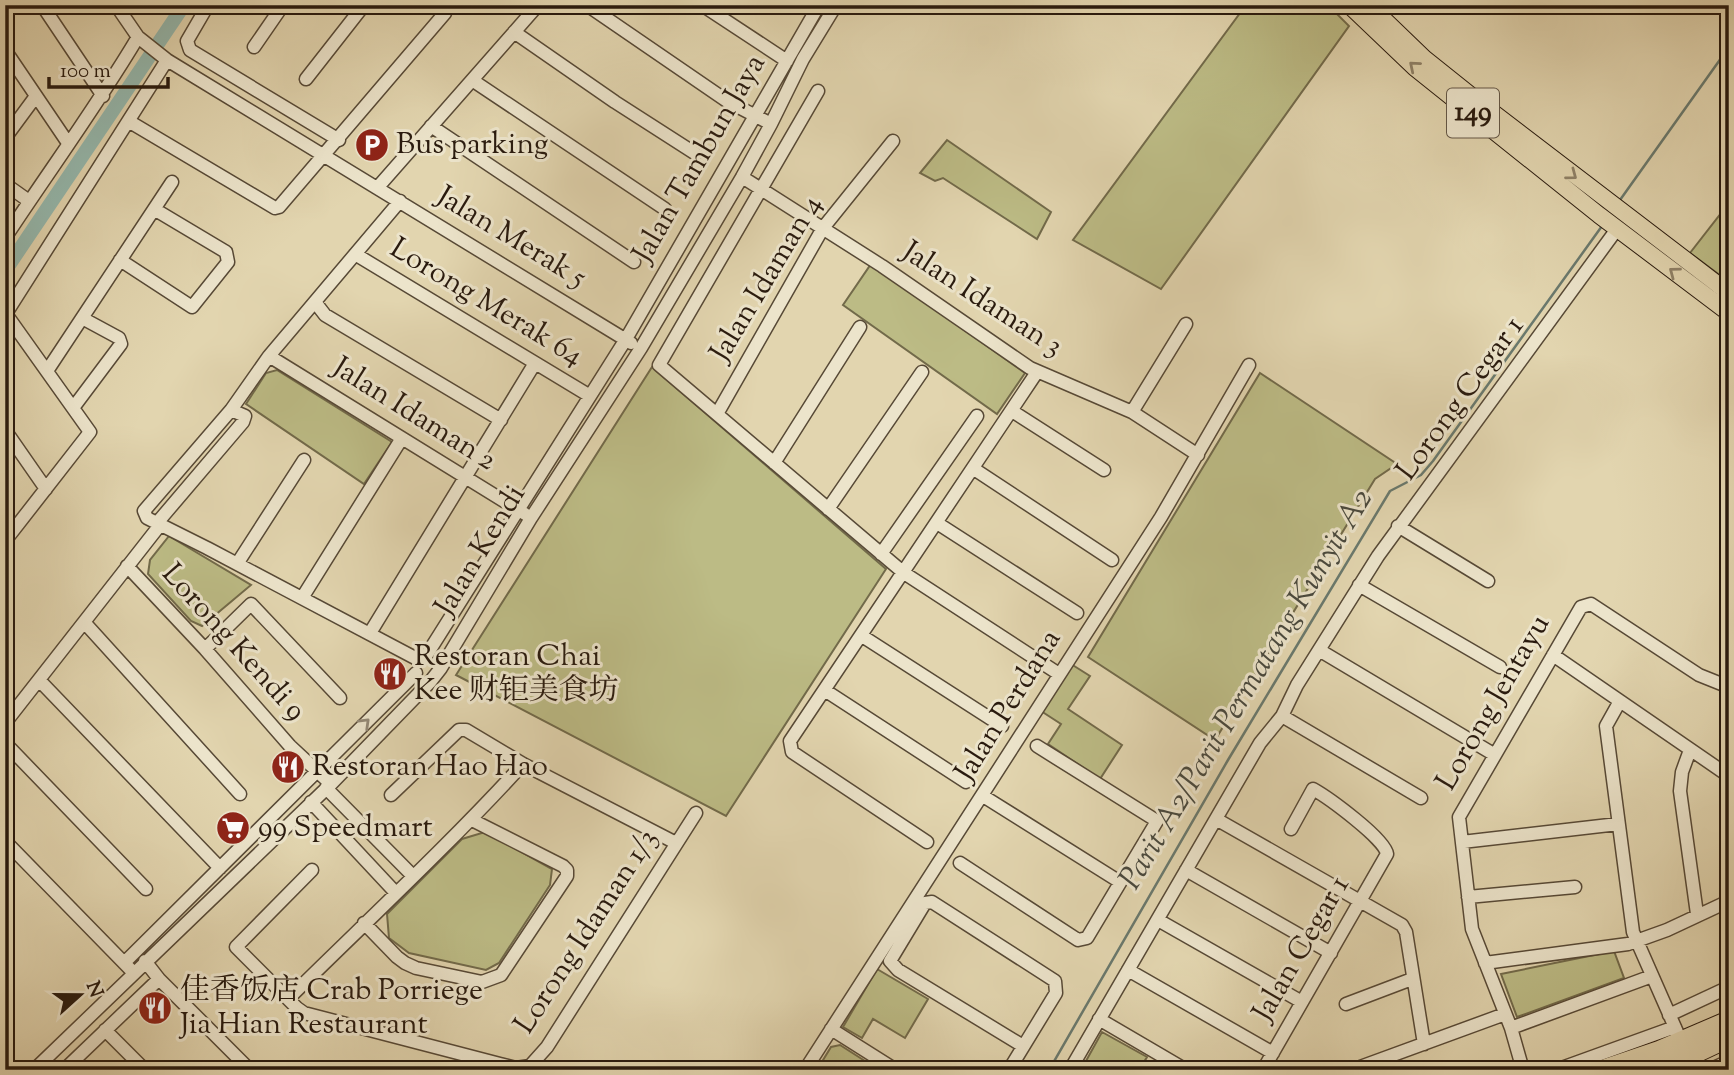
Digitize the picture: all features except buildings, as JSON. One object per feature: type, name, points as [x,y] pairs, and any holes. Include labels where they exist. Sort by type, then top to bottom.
[{"type":"highway","points":[[1600,1070],[1675,1028],[1729,1020]]},
{"type":"highway","points":[[1650,1070],[1693,1055],[1729,1038]]},
{"type":"main road","name":"149","points":[[1349,5],[1415,68],[1613,218],[1729,293]]},
{"type":"main road","name":"149","points":[[1369,5],[1424,58],[1729,313]]},
{"type":"street","points":[[42,5],[103,96]]},
{"type":"street","points":[[208,5],[187,41],[187,47],[339,140]]},
{"type":"street","points":[[254,47],[283,5]]},
{"type":"street","points":[[306,79],[364,5]]},
{"type":"street","points":[[378,187],[538,5]]},
{"type":"street","points":[[587,5],[727,101],[771,124]]},
{"type":"street","points":[[702,5],[787,61]]},
{"type":"street","name":"Jalan Tambun Jaya","points":[[626,339],[819,5]]},
{"type":"street","name":"Jalan Kendi","points":[[128,968],[145,961],[329,786],[430,682],[531,517],[641,348],[742,177],[803,59],[836,5]]},
{"type":"street","name":"Jalan Merak 5","points":[[118,6],[142,40],[165,58],[641,348]]},
{"type":"street","points":[[130,122],[275,208],[282,204],[339,140],[444,9]]},
{"type":"street","points":[[514,32],[696,154]]},
{"type":"street","points":[[5,238],[68,143],[142,40]]},
{"type":"street","points":[[5,50],[68,143]]},
{"type":"street","points":[[6,538],[90,432],[6,314],[130,122],[165,58]]},
{"type":"street","points":[[472,80],[665,209]]},
{"type":"street","points":[[818,91],[659,365],[904,573],[1059,674]]},
{"type":"street","points":[[5,138],[36,96]]},
{"type":"street","points":[[431,126],[634,262]]},
{"type":"street","name":"Jalan Idaman 4","points":[[717,415],[823,228],[893,141]]},
{"type":"street","name":"Jalan Idaman 3","points":[[742,177],[823,228],[1037,372],[1132,412],[1198,455]]},
{"type":"street","points":[[47,371],[172,182]]},
{"type":"street","points":[[5,184],[29,201]]},
{"type":"street","points":[[400,201],[269,356],[231,410],[144,511],[147,519],[370,633],[534,363]]},
{"type":"street","points":[[120,260],[192,307],[228,262],[226,251],[154,209]]},
{"type":"street","name":"Lorong Cegar 1","points":[[1070,1070],[1260,743],[1282,716],[1318,650],[1359,585],[1398,526],[1426,492],[1613,218]]},
{"type":"street","name":"Lorong Merak 64","points":[[355,254],[590,396]]},
{"type":"street","points":[[315,302],[325,315],[501,420]]},
{"type":"street","points":[[73,408],[121,344],[119,338],[82,318]]},
{"type":"street","points":[[1132,412],[1186,324]]},
{"type":"street","points":[[775,463],[860,327]]},
{"type":"street","name":"Jalan Kendi","points":[[370,633],[417,659],[426,656],[626,339]]},
{"type":"street","name":"Jalan Idaman 2","points":[[269,356],[531,517]]},
{"type":"street","name":"Jalan Perdana","points":[[805,1070],[1161,517],[1250,365]]},
{"type":"street","points":[[828,509],[922,372]]},
{"type":"street","points":[[927,842],[792,751],[790,741],[1037,372]]},
{"type":"street","points":[[5,723],[158,524],[243,422],[245,416],[231,410]]},
{"type":"street","points":[[1012,411],[1104,471]]},
{"type":"street","points":[[881,554],[977,416]]},
{"type":"street","points":[[5,430],[46,489]]},
{"type":"street","points":[[302,598],[402,438]]},
{"type":"street","points":[[237,564],[304,460]]},
{"type":"street","points":[[974,469],[1112,560]]},
{"type":"street","points":[[937,523],[1077,613]]},
{"type":"street","points":[[1398,526],[1488,581]]},
{"type":"street","name":"Lorong Kendi 9","points":[[127,566],[205,649],[290,746],[412,875]]},
{"type":"street","points":[[1359,585],[1500,667]]},
{"type":"street","points":[[205,649],[251,604],[340,698]]},
{"type":"street","name":"Lorong Jentayu","points":[[1523,1070],[1511,1028],[1472,929],[1458,817],[1581,607],[1591,604],[1699,675],[1729,687]]},
{"type":"street","points":[[84,622],[240,794]]},
{"type":"street","points":[[862,636],[1002,726]]},
{"type":"street","points":[[1318,650],[1495,755]]},
{"type":"street","points":[[1553,655],[1729,776]]},
{"type":"street","name":"Jalan Kendi","points":[[34,1070],[220,868],[416,673]]},
{"type":"street","points":[[39,680],[220,868]]},
{"type":"street","points":[[825,691],[966,782]]},
{"type":"street","points":[[1620,701],[1606,726],[1633,932],[1675,1028]]},
{"type":"street","points":[[1282,716],[1421,798]]},
{"type":"street","points":[[391,795],[459,730],[466,730],[523,764],[676,843]]},
{"type":"street","points":[[5,743],[146,889]]},
{"type":"street","points":[[960,863],[1078,940],[1087,937],[1157,821],[1037,746]]},
{"type":"street","points":[[1690,750],[1682,772],[1680,791],[1697,914]]},
{"type":"street","points":[[288,999],[412,875],[472,820],[523,764]]},
{"type":"street","name":"Jalan Cegar 1","points":[[1262,1070],[1387,855],[1386,848],[1364,828],[1313,789],[1290,829]]},
{"type":"street","points":[[983,796],[1121,882]]},
{"type":"street","points":[[311,802],[396,892]]},
{"type":"street","name":"Lorong Idaman 1/3","points":[[312,870],[236,947],[288,999],[304,1013],[516,1068],[530,1066],[547,1047],[695,813]]},
{"type":"street","points":[[1216,819],[1402,925],[1424,1044]]},
{"type":"street","points":[[364,923],[397,957],[416,968],[482,982],[501,975],[567,876],[567,870],[472,820]]},
{"type":"street","points":[[1461,842],[1618,824]]},
{"type":"street","points":[[5,841],[128,968]]},
{"type":"street","points":[[1186,870],[1331,953]]},
{"type":"street","points":[[1468,897],[1575,887]]},
{"type":"street","points":[[1485,963],[1637,942],[1729,901]]},
{"type":"street","points":[[1009,1070],[1056,993],[1057,986],[1049,976],[932,902],[925,903],[890,961],[898,970],[1023,1046]]},
{"type":"street","points":[[1158,920],[1302,1002]]},
{"type":"street","points":[[145,961],[159,979],[250,1070]]},
{"type":"street","points":[[1128,970],[1273,1053]]},
{"type":"street","points":[[1511,1028],[1652,976]]},
{"type":"street","points":[[64,1070],[159,979]]},
{"type":"street","points":[[1346,1004],[1412,979]]},
{"type":"street","points":[[1556,1070],[1675,1028],[1729,987]]},
{"type":"street","points":[[1352,1070],[1505,1014]]},
{"type":"street","points":[[1099,1019],[1186,1070]]},
{"type":"street","points":[[831,1029],[896,1070]]},
{"type":"street","points":[[105,1030],[145,1070]]},
{"type":"street","points":[[45,1058],[57,1070]]},
{"type":"street","points":[[1709,1070],[1729,1061]]},
{"type":"shaded area","points":[[1246,5],[1328,5],[1349,26],[1161,289],[1073,240]]},
{"type":"shaded area","points":[[947,140],[1051,212],[1037,239],[943,178],[935,181],[920,173]]},
{"type":"shaded area","points":[[1729,203],[1729,282],[1690,253]]},
{"type":"shaded area","points":[[871,264],[1025,373],[997,414],[843,305]]},
{"type":"shaded area","points":[[652,367],[886,569],[726,816],[456,675]]},
{"type":"shaded area","points":[[277,370],[392,442],[364,484],[246,404],[266,373]]},
{"type":"shaded area","points":[[1260,373],[1397,464],[1375,479],[1215,740],[1088,657]]},
{"type":"shaded area","points":[[169,536],[251,585],[202,626],[191,621],[148,574],[150,560]]},
{"type":"shaded area","points":[[1071,664],[1090,676],[1068,709],[1122,745],[1100,779],[1048,744],[1061,724],[1041,711]]},
{"type":"shaded area","points":[[485,832],[552,869],[550,885],[499,963],[486,970],[409,953],[389,938],[387,914],[462,839]]},
{"type":"shaded area","points":[[1614,951],[1624,978],[1517,1017],[1501,974]]},
{"type":"shaded area","points":[[877,969],[928,999],[905,1038],[873,1019],[862,1038],[843,1027]]},
{"type":"shaded area","points":[[1102,1032],[1147,1057],[1139,1070],[1081,1070]]},
{"type":"shaded area","points":[[840,1045],[879,1070],[817,1070],[831,1047]]},
{"type":"waterway","points":[[5,271],[184,5]]},
{"type":"waterway","name":"Parit A2/Parit Permatang Kunyit A2","points":[[1620,200],[1729,47]]},
{"type":"waterway","name":"Parit A2/Parit Permatang Kunyit A2","points":[[1049,1070],[1228,760],[1390,491],[1421,475],[1433,461],[1602,226]]},
{"type":"place","name":"Bus parking","points":[[372,145]]},
{"type":"place","name":"Restoran Chai Kee 财钜美食坊","points":[[390,674]]},
{"type":"place","name":"Restoran Hao Hao","points":[[288,767]]},
{"type":"place","name":"99 Speedmart","points":[[233,828]]},
{"type":"place","name":"佳香饭店 Crab Porriege Jia Hian Restaurant","points":[[155,1008]]}]
